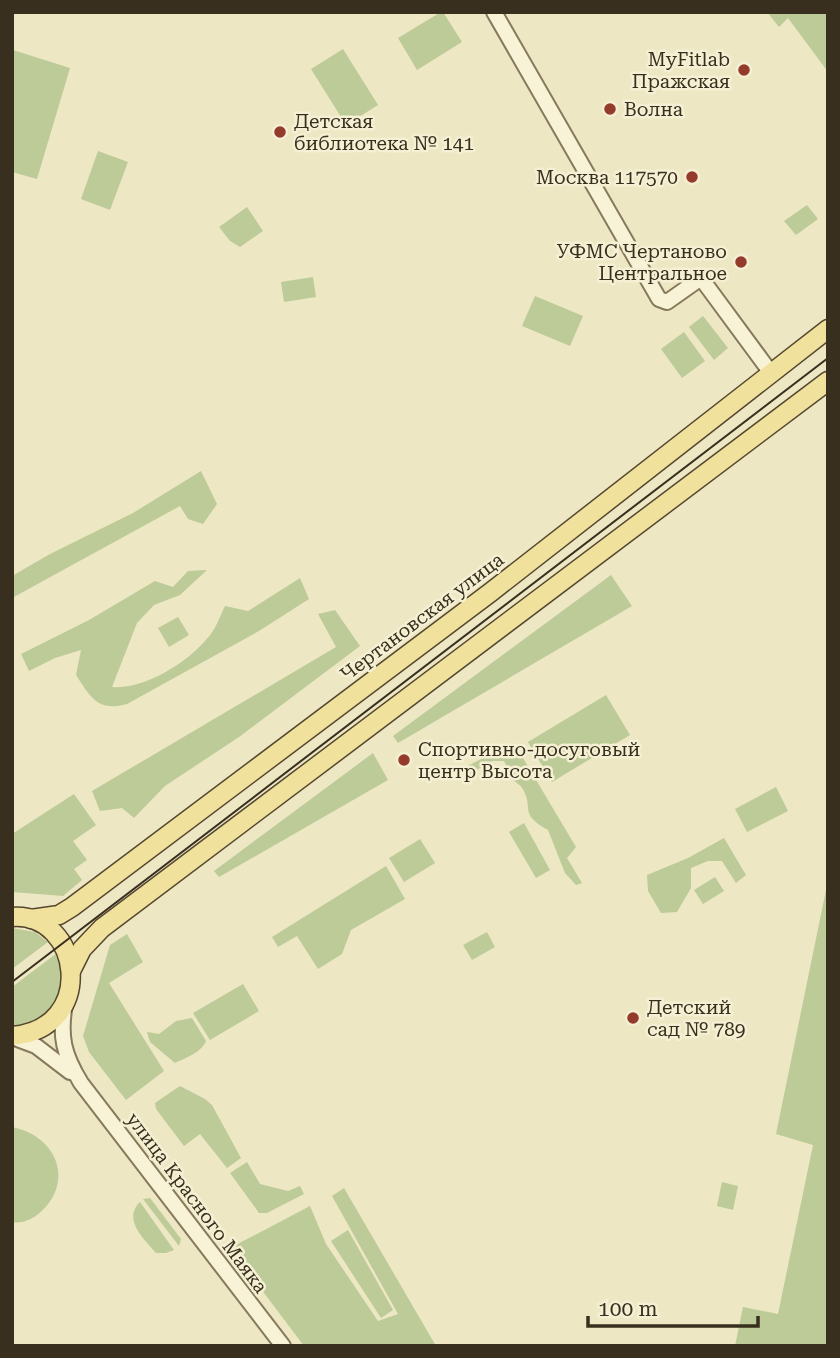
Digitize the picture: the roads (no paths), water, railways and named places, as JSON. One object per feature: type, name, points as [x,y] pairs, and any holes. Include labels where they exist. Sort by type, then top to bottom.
[{"type":"main road","name":"Чертановская улица","points":[[18,917],[60,915],[72,907],[481,600],[828,329]]},
{"type":"main road","points":[[12,1036],[26,1035],[55,1018],[69,994],[71,971],[82,949],[102,928],[828,381]]},
{"type":"main road","name":"Чертановская улица","points":[[18,917],[43,925],[58,940],[66,951],[71,971]]},
{"type":"street","points":[[494,12],[659,299],[667,302],[701,278],[771,373]]},
{"type":"street","name":"улица Красного Маяка","points":[[65,1004],[63,1042],[69,1063],[81,1083],[283,1346]]},
{"type":"street","name":"улица Красного Маяка","points":[[12,1036],[36,1046],[81,1083]]},
{"type":"tram line","points":[[12,982],[828,358]]},
{"type":"place","name":"MyFitlab Пражская","points":[[744,70]]},
{"type":"place","name":"Волна","points":[[610,109]]},
{"type":"place","name":"Детская библиотека № 141","points":[[280,132]]},
{"type":"place","name":"Москва 117570","points":[[692,177]]},
{"type":"place","name":"УФМС Чертаново Центральное","points":[[741,262]]},
{"type":"place","name":"Спортивно-досуговый центр Высота","points":[[404,760]]},
{"type":"place","name":"Детский сад № 789","points":[[633,1018]]}]
